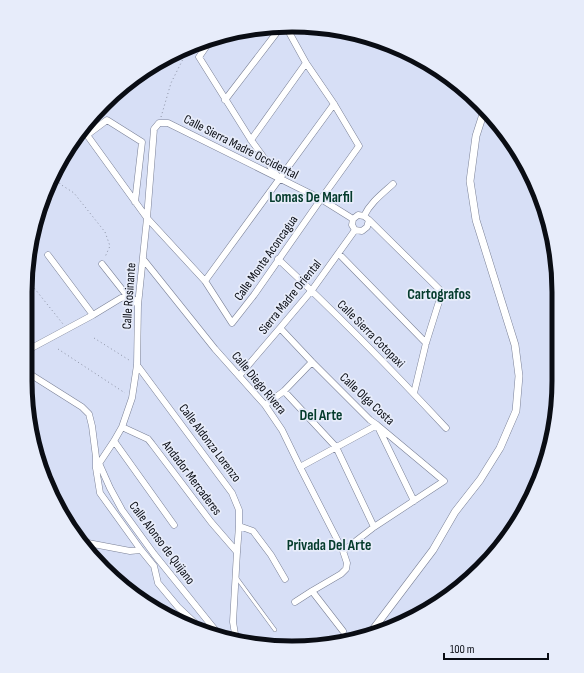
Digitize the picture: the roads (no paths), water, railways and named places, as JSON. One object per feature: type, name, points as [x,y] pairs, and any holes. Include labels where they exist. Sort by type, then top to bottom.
[{"type":"street","points":[[135,202],[142,142],[107,120],[86,135],[135,202],[147,218],[205,281],[334,104],[306,63],[289,32]]},
{"type":"street","points":[[225,100],[276,33]]},
{"type":"street","points":[[206,47],[199,57],[251,140],[279,178]]},
{"type":"street","points":[[251,140],[306,63]]},
{"type":"street","name":"Calle Monte Aconcagua","points":[[205,281],[232,323],[254,295],[320,199],[359,146],[334,104]]},
{"type":"street","points":[[374,627],[433,550],[455,512],[480,480],[500,448],[516,411],[519,376],[515,345],[476,220],[470,181],[476,136],[483,116]]},
{"type":"street","name":"Calle Sierra Madre Occidental","points":[[159,123],[168,123],[320,199],[353,219]]},
{"type":"street","name":"Calle Rosinante","points":[[98,466],[122,427],[132,398],[137,365],[138,305],[154,129],[159,123]]},
{"type":"street","points":[[392,184],[367,210],[367,218],[367,228],[362,231],[355,230],[352,225],[353,219],[358,215],[367,218],[442,292],[426,343],[414,393]]},
{"type":"street","name":"Sierra Madre Oriental","points":[[240,376],[312,290],[355,230]]},
{"type":"street","points":[[339,254],[426,343]]},
{"type":"street","points":[[48,255],[93,315]]},
{"type":"street","name":"Calle Diego Rivera","points":[[143,259],[215,349],[265,405],[282,430],[343,552],[347,563],[346,569],[341,574],[295,602]]},
{"type":"street","name":"Calle Sierra Cotopaxi","points":[[278,259],[312,290],[414,393],[446,428]]},
{"type":"street","points":[[102,264],[128,297],[138,305]]},
{"type":"street","points":[[32,347],[93,315],[121,298],[128,297]]},
{"type":"street","name":"Calle Olga Costa","points":[[280,328],[370,420],[444,480],[414,501]]},
{"type":"street","points":[[265,405],[284,391],[312,362]]},
{"type":"street","name":"Calle Aldonza Lorenzo","points":[[137,365],[232,492],[238,510],[239,526],[233,622],[235,635]]},
{"type":"street","name":"Calle Alonso de Quijano","points":[[32,375],[82,407],[89,414],[98,466],[100,493],[154,566],[158,583],[178,608],[193,621]]},
{"type":"street","points":[[284,391],[336,447],[374,527]]},
{"type":"street","points":[[300,467],[377,425],[414,501],[374,527],[343,552]]},
{"type":"street","name":"Andador Mercaderes","points":[[122,427],[148,439],[207,516],[237,552]]},
{"type":"street","points":[[114,441],[174,525]]},
{"type":"street","name":"Calle Alonso de Quijano","points":[[98,466],[122,510],[154,554],[214,629]]},
{"type":"street","points":[[239,526],[253,531],[271,555],[285,579]]},
{"type":"street","points":[[90,543],[130,551],[141,550]]},
{"type":"street","points":[[148,559],[154,554]]},
{"type":"street","points":[[312,591],[343,631]]},
{"type":"lane","points":[[235,576],[275,630]]},
{"type":"district","name":"Lomas De Marfil","points":[[311,197]]},
{"type":"district","name":"Cartografos","points":[[439,294]]},
{"type":"district","name":"Del Arte","points":[[321,415]]},
{"type":"district","name":"Privada Del Arte","points":[[329,545]]}]
